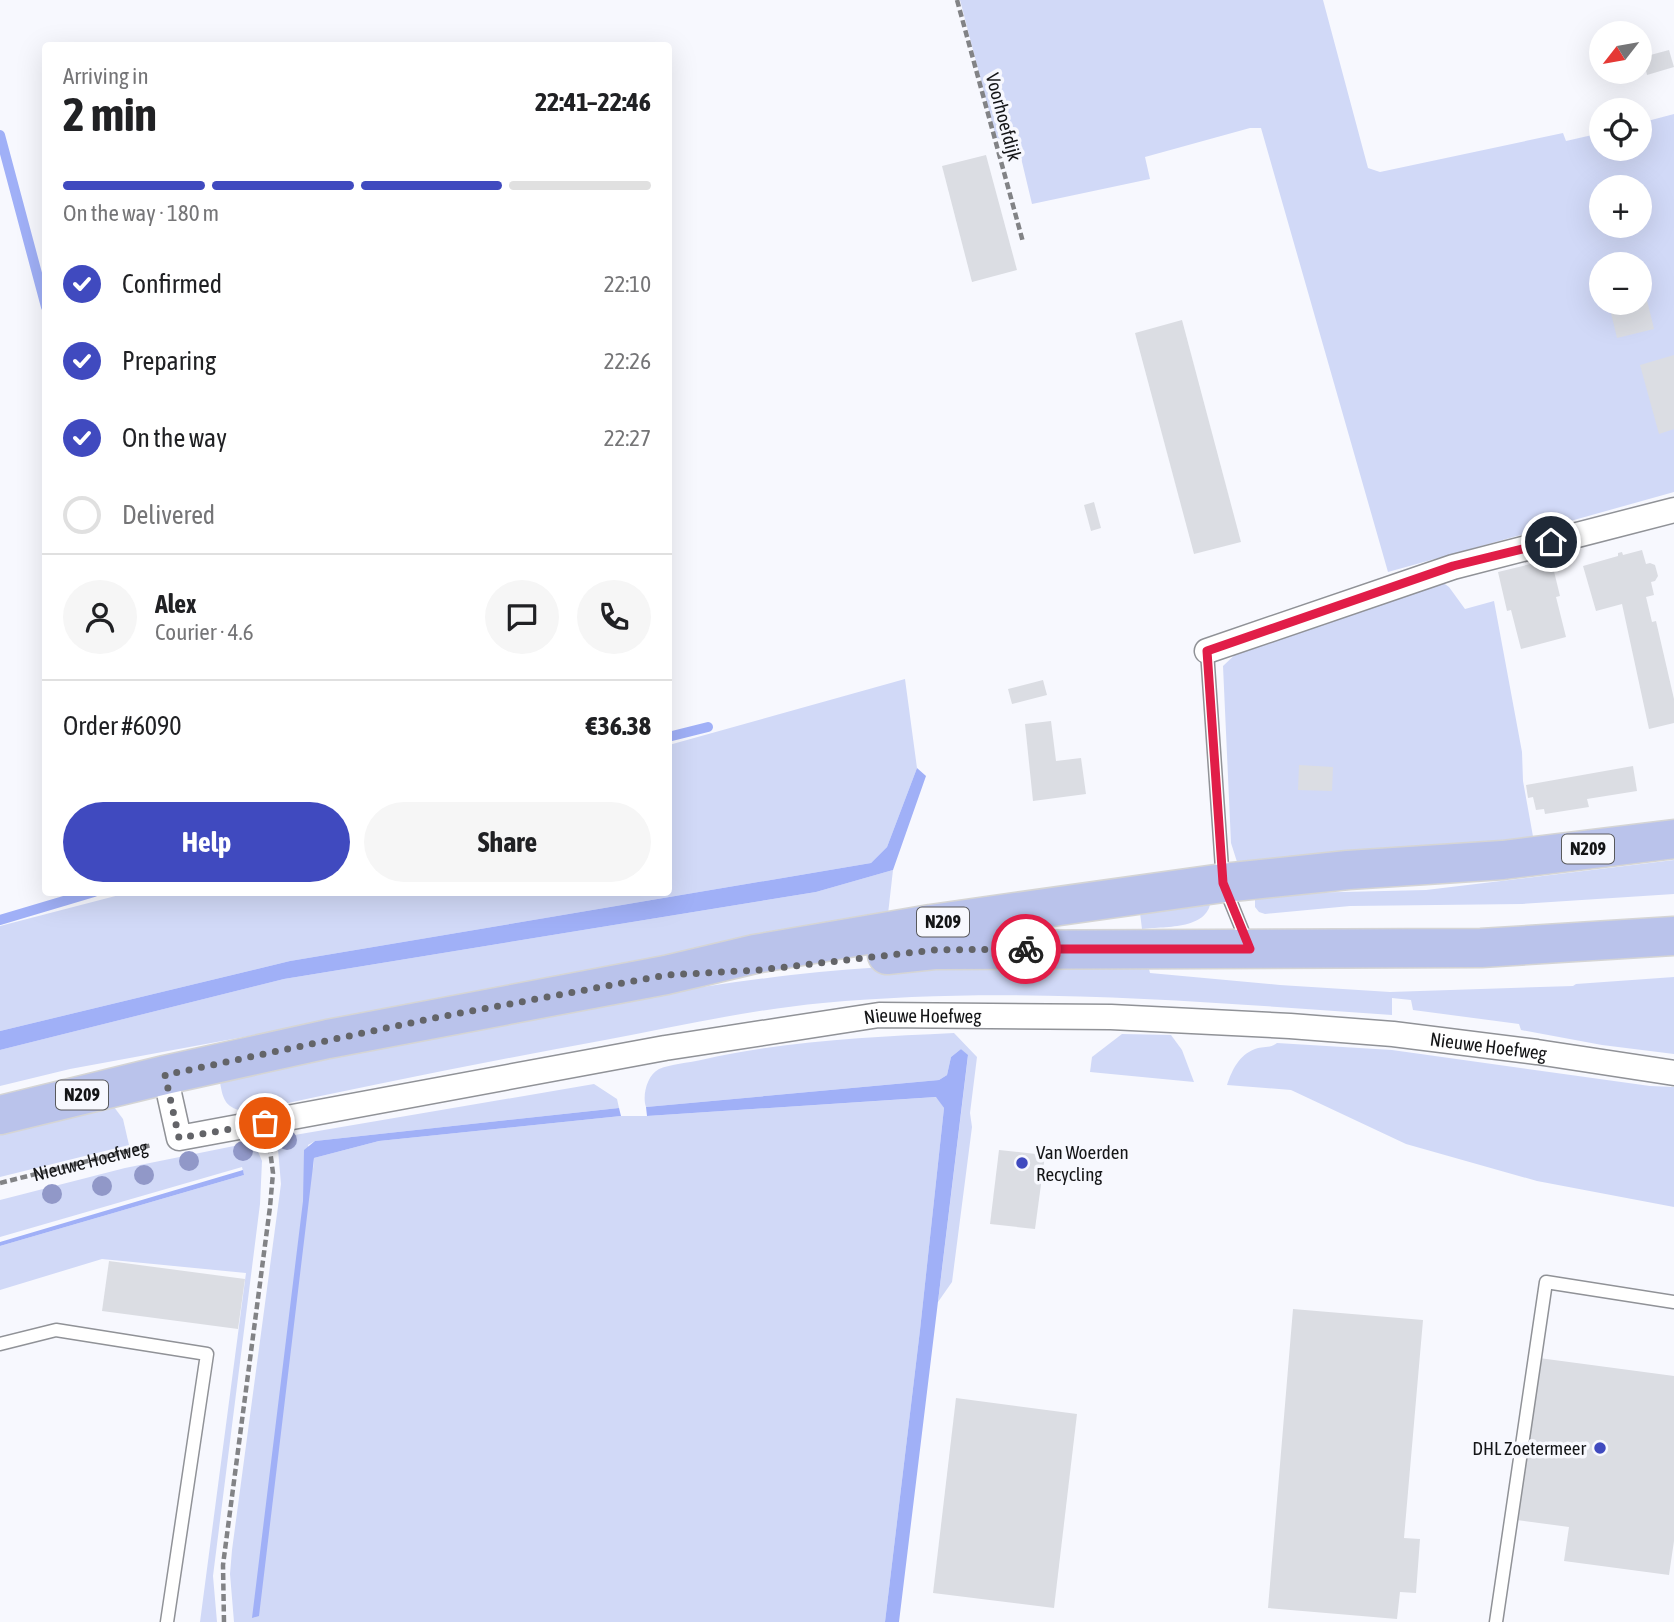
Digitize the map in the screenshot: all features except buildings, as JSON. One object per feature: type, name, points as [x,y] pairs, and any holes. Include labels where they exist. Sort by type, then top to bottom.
[{"type":"main road","name":"N209","points":[[0,1115],[165,1075],[421,1020],[666,975],[755,954],[931,924],[1223,883],[1348,870],[1503,860],[1674,839]]},
{"type":"main road","name":"N209","points":[[666,975],[759,970],[934,950],[1481,948],[1674,936]]},
{"type":"street","points":[[1207,651],[1453,566],[1674,510]]},
{"type":"street","name":"Nieuwe Hoefweg","points":[[179,1138],[665,1048],[879,1015],[1111,1017],[1290,1026],[1393,1034],[1674,1073]]},
{"type":"street","points":[[165,1075],[179,1138]]},
{"type":"lane","points":[[1207,651],[1223,883],[1250,949]]},
{"type":"lane","points":[[1496,1622],[1546,1282],[1674,1301]]},
{"type":"lane","points":[[0,1344],[56,1331],[207,1353],[167,1622]]},
{"type":"path","name":"Voorhoefdijk","points":[[957,0],[1023,242]]},
{"type":"path","name":"Nieuwe Hoefweg","points":[[0,1183],[179,1138]]},
{"type":"path","points":[[225,1622],[223,1565],[270,1207],[273,1172],[271,1153]]},
{"type":"shaded area","points":[[960,0],[1323,0],[1368,168],[1380,172],[1563,133],[1566,141],[1589,136],[1589,161],[1652,161],[1652,120],[1674,114],[1674,492],[1388,572],[1261,128],[1250,128],[1145,157],[1150,179],[1032,204],[1017,141],[996,138]]},
{"type":"shaded area","points":[[1442,582],[1465,609],[1494,601],[1522,752],[1523,781],[1534,842],[1238,865],[1231,843],[1223,666],[1241,649]]},
{"type":"shaded area","points":[[905,679],[917,768],[887,847],[871,863],[290,961],[0,1031],[0,926],[115,896],[672,896],[672,744]]},
{"type":"shaded area","points":[[1674,860],[1674,894],[1522,904],[1350,906],[1265,914],[1255,907],[1255,894],[1426,890]]},
{"type":"shaded area","points":[[893,870],[888,914],[850,925],[70,1069],[0,1086],[0,1050],[284,979],[816,892]]},
{"type":"shaded area","points":[[1211,898],[1209,908],[1195,921],[1142,929],[1139,905]]},
{"type":"shaded area","points":[[1034,960],[1149,969],[1150,973],[1280,985],[1390,992],[1573,986],[1674,977],[1674,1054],[1602,1045],[1521,1030],[1519,1024],[1413,1010],[1411,1000],[1392,998],[1392,1015],[1108,997],[965,995],[823,1003],[741,1014],[246,1112],[227,1103],[220,1082],[576,1008],[719,985],[852,969]]},
{"type":"shaded area","points":[[954,1033],[977,1057],[970,1113],[972,1127],[952,1282],[938,1302],[968,1056],[961,1049],[951,1057],[947,1075],[939,1080],[646,1107],[645,1092],[651,1076],[659,1069],[669,1066],[795,1044]]},
{"type":"shaded area","points":[[1122,1034],[1171,1035],[1182,1050],[1194,1082],[1090,1072],[1092,1057]]},
{"type":"shaded area","points":[[1277,1043],[1392,1050],[1650,1086],[1674,1087],[1674,1207],[1537,1181],[1406,1144],[1291,1090],[1227,1085],[1240,1059],[1255,1049]]},
{"type":"shaded area","points":[[594,1084],[617,1099],[619,1108],[315,1141],[308,1145],[313,1169],[314,1158],[379,1141],[621,1116],[937,1097],[944,1108],[885,1622],[234,1622],[230,1574],[232,1550],[281,1184],[277,1138]]},
{"type":"shaded area","points":[[114,1107],[123,1119],[129,1145],[0,1177],[0,1135]]},
{"type":"shaded area","points":[[254,1142],[262,1161],[260,1204],[213,1576],[217,1622],[200,1622],[246,1273],[102,1259],[0,1290],[0,1246],[244,1175],[242,1167],[0,1237],[0,1200],[125,1168]]},
{"type":"water","points":[[917,768],[926,776],[893,870],[816,892],[284,979],[0,1050],[0,1031],[290,961],[871,863],[887,847]]},
{"type":"water","points":[[961,1049],[968,1055],[899,1622],[885,1622],[944,1108],[936,1097],[647,1116],[646,1107],[939,1080],[947,1075],[951,1057]]},
{"type":"water","points":[[619,1108],[621,1116],[379,1141],[314,1158],[259,1616],[252,1618],[303,1201],[304,1150],[315,1141]]},
{"type":"water","points":[[243,1170],[244,1175],[0,1246],[0,1242]]},
{"type":"waterway","points":[[0,135],[42,292]]},
{"type":"waterway","points":[[672,736],[708,727]]},
{"type":"waterway","points":[[0,920],[81,896]]},
{"type":"way so far","points":[[265,1123],[179,1138],[165,1075],[488,1007],[666,975],[759,970],[934,950],[1026,949]]},
{"type":"place","name":"Van Woerden Recycling","points":[[1022,1163]]},
{"type":"place","name":"DHL Zoetermeer","points":[[1600,1448]]},
{"type":"route","points":[[1026,949],[1250,949],[1223,883],[1207,651],[1453,566],[1551,542]]}]
